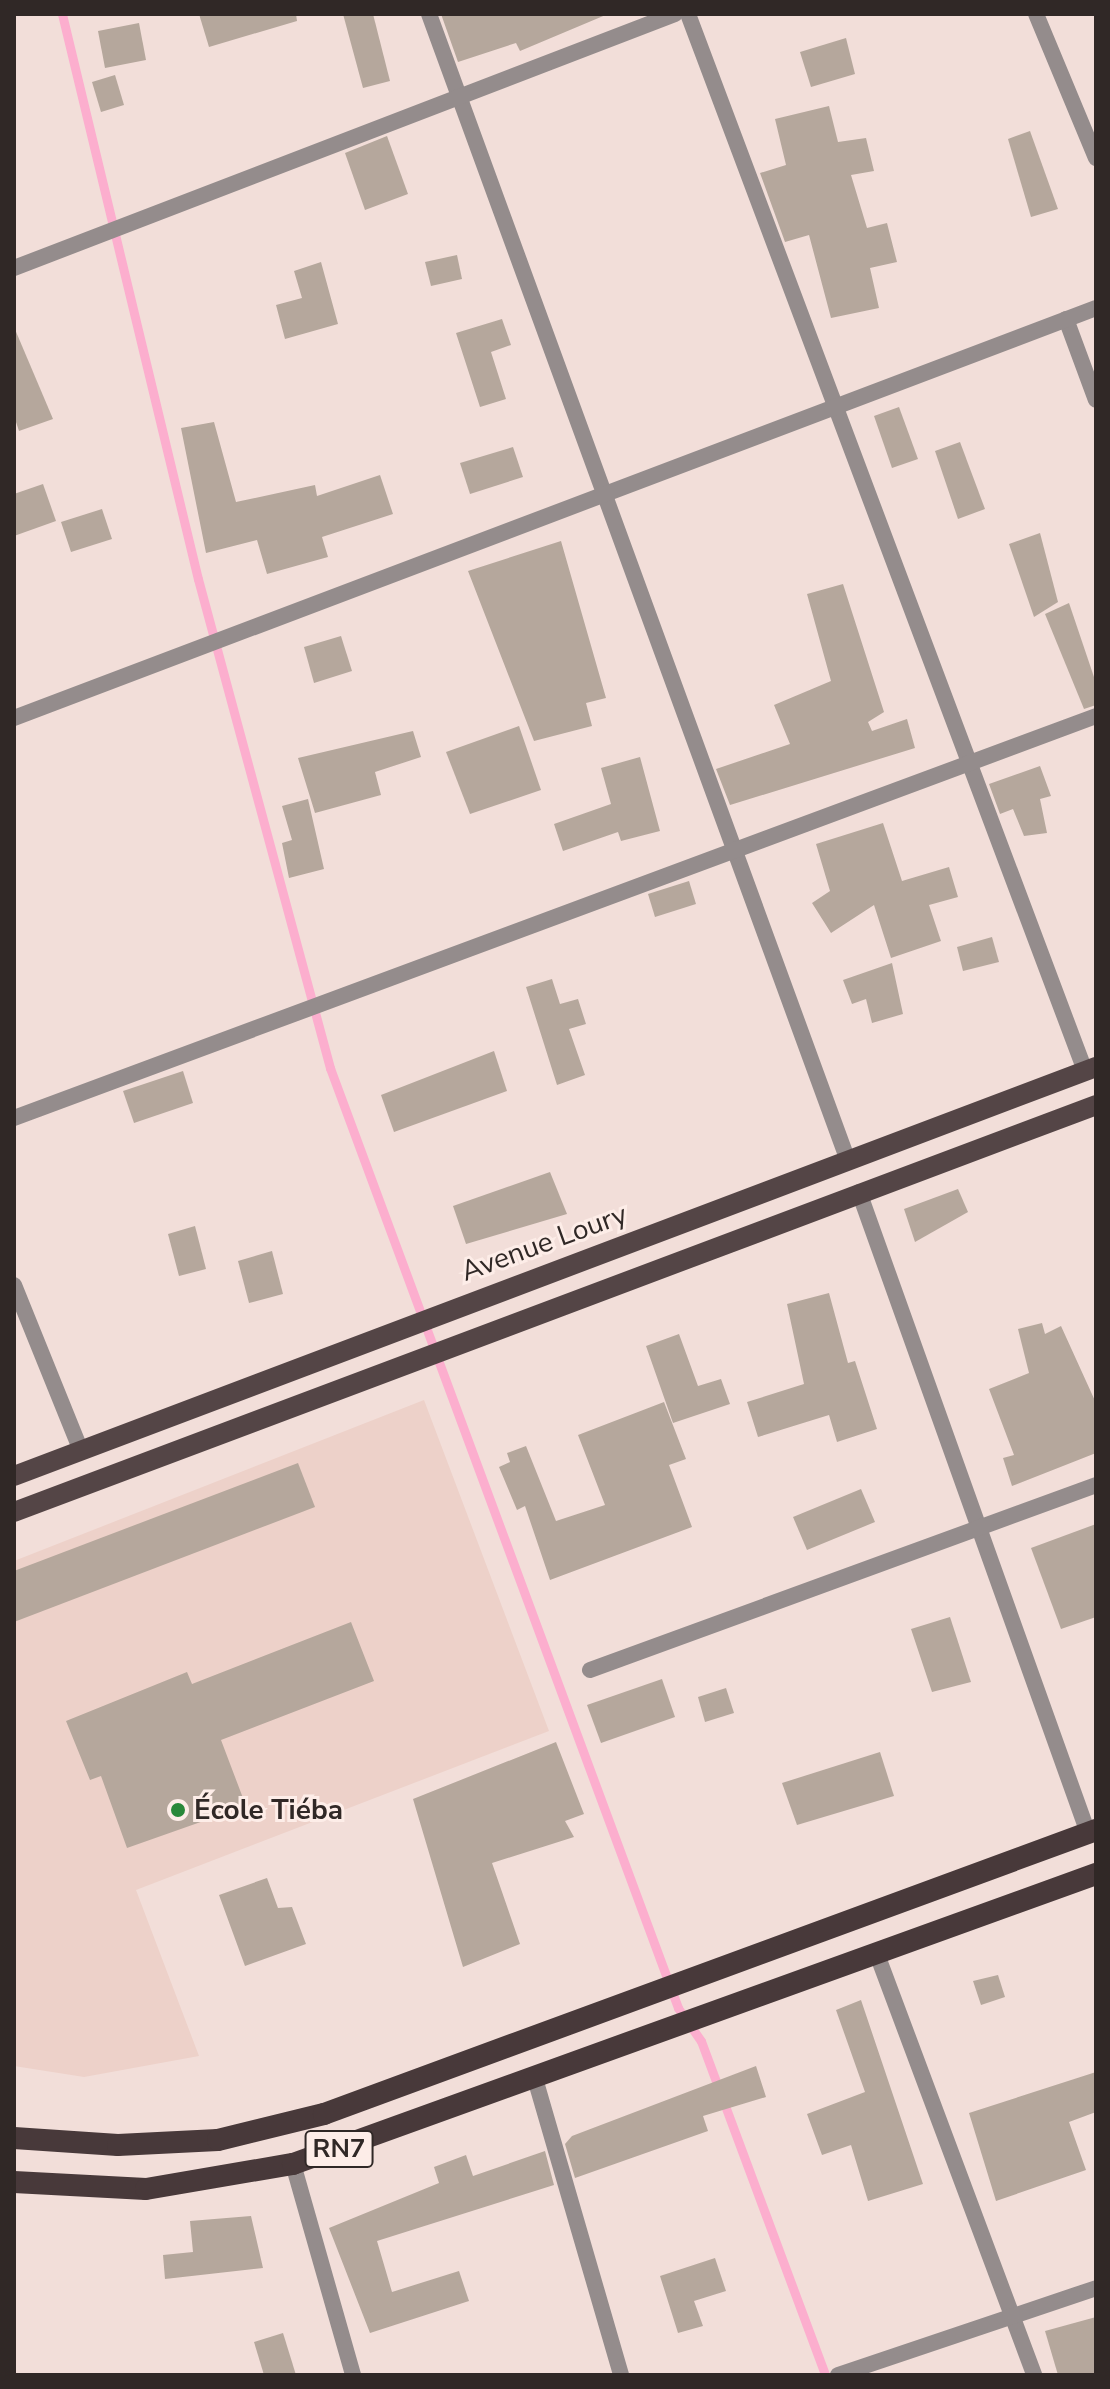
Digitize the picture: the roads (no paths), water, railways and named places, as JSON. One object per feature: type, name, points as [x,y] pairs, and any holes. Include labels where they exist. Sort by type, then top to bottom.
[{"type":"highway","name":"RN7","points":[[14,2138],[118,2145],[218,2140],[324,2114],[1092,1831]]},
{"type":"highway","name":"RN7","points":[[14,2182],[146,2189],[293,2164],[725,2014],[1096,1874]]},
{"type":"main road","name":"Avenue Loury","points":[[14,1476],[445,1309],[1091,1069]]},
{"type":"main road","points":[[14,1512],[420,1355],[1096,1106]]},
{"type":"street","points":[[429,14],[730,851],[848,1161]]},
{"type":"street","points":[[14,268],[675,14]]},
{"type":"street","points":[[688,14],[970,765],[1091,1069]]},
{"type":"street","points":[[1036,14],[1096,158]]},
{"type":"street","points":[[14,718],[193,647],[836,409],[1096,308]]},
{"type":"street","points":[[1066,319],[1096,400]]},
{"type":"street","points":[[14,1118],[272,1022],[335,1005],[730,851],[1096,716]]},
{"type":"street","points":[[859,1192],[1092,1831]]},
{"type":"street","points":[[14,1285],[81,1451]]},
{"type":"street","points":[[590,1670],[1096,1485]]},
{"type":"street","points":[[878,1957],[1015,2317],[1034,2375]]},
{"type":"street","points":[[536,2082],[621,2375]]},
{"type":"street","points":[[293,2164],[353,2375]]},
{"type":"street","points":[[838,2375],[1096,2288]]},
{"type":"waterway","points":[[62,14],[198,579],[330,1068],[678,2008],[701,2041],[825,2375]]},
{"type":"place","name":"École Tiéba","points":[[178,1810]]}]
